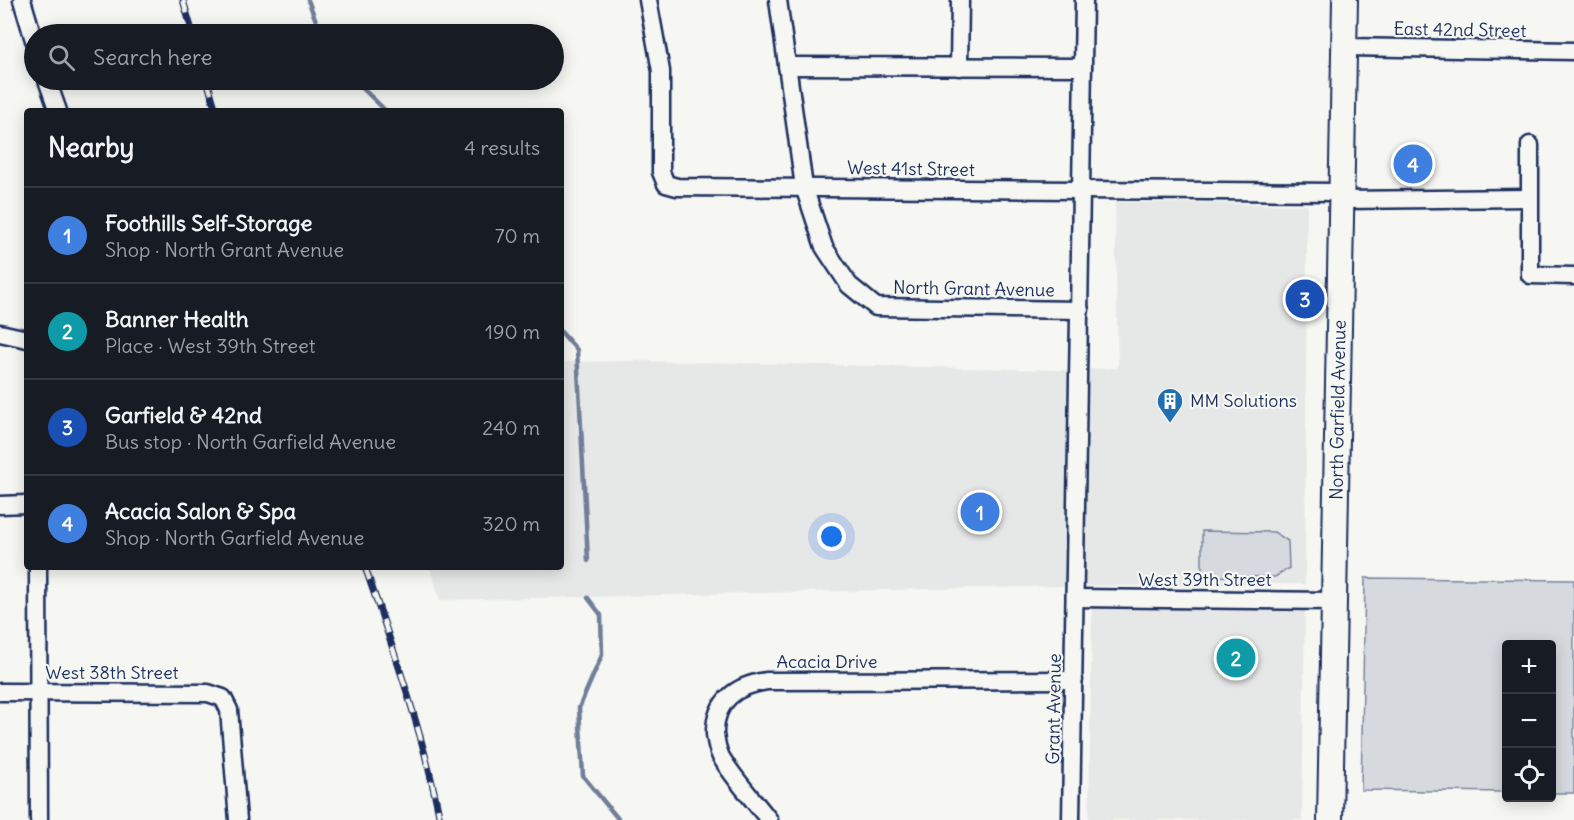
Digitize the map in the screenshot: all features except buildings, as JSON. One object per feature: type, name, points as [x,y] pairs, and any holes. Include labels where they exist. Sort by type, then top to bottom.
[{"type":"highway","name":"North Garfield Avenue","points":[[1330,820],[1345,0]]},
{"type":"street","points":[[22,0],[29,24]]},
{"type":"street","name":"West 41st Street","points":[[648,0],[661,71],[661,172],[666,184],[677,187],[1081,190],[1529,198]]},
{"type":"street","name":"North Grant Avenue","points":[[778,0],[804,187],[824,247],[849,285],[876,307],[1080,310]]},
{"type":"street","points":[[959,67],[960,0]]},
{"type":"street","name":"North Grant Avenue","points":[[1075,598],[1084,0]]},
{"type":"street","name":"East 42nd Street","points":[[1345,47],[1574,51]]},
{"type":"street","points":[[787,66],[1083,67]]},
{"type":"street","points":[[50,90],[56,108]]},
{"type":"street","points":[[1530,145],[1530,276],[1574,276]]},
{"type":"street","points":[[0,333],[24,338]]},
{"type":"street","points":[[0,505],[24,504]]},
{"type":"street","points":[[38,570],[39,820]]},
{"type":"street","name":"West 39th Street","points":[[1075,598],[1334,601]]},
{"type":"street","name":"Grant Avenue","points":[[1071,820],[1075,598]]},
{"type":"street","name":"Acacia Drive","points":[[769,820],[721,757],[716,743],[717,715],[721,705],[727,697],[745,686],[767,681],[1074,680]]},
{"type":"street","name":"West 38th Street","points":[[0,692],[208,693],[223,698],[229,710],[238,820]]},
{"type":"shaded area","points":[[1115,202],[1307,205],[1305,584],[1065,586],[440,600],[431,570],[564,570],[564,362],[637,361],[1062,370],[1118,368]]},
{"type":"shaded area","points":[[1202,531],[1274,532],[1288,541],[1289,568],[1275,577],[1202,576]]},
{"type":"shaded area","points":[[1365,578],[1574,580],[1574,793],[1556,793],[1556,640],[1502,640],[1502,792],[1361,790]]},
{"type":"shaded area","points":[[1092,607],[1305,609],[1302,820],[1089,820]]},
{"type":"waterway","points":[[308,0],[317,24]]},
{"type":"waterway","points":[[364,90],[383,108]]},
{"type":"waterway","points":[[564,335],[577,350],[588,561]]},
{"type":"waterway","points":[[588,598],[601,615],[602,655],[579,708],[583,776],[619,820]]},
{"type":"railway","points":[[183,0],[190,24]]},
{"type":"railway","points":[[210,90],[215,108]]},
{"type":"railway","points":[[366,570],[417,724],[440,820]]},
{"type":"place","name":"Acacia Salon & Spa","points":[[1413,164]]},
{"type":"place","name":"Garfield & 42nd","points":[[1305,299]]},
{"type":"place","name":"MM Solutions","points":[[1170,424]]},
{"type":"place","name":"Foothills Self-Storage","points":[[980,512]]},
{"type":"place","name":"Banner Health","points":[[1236,658]]}]
